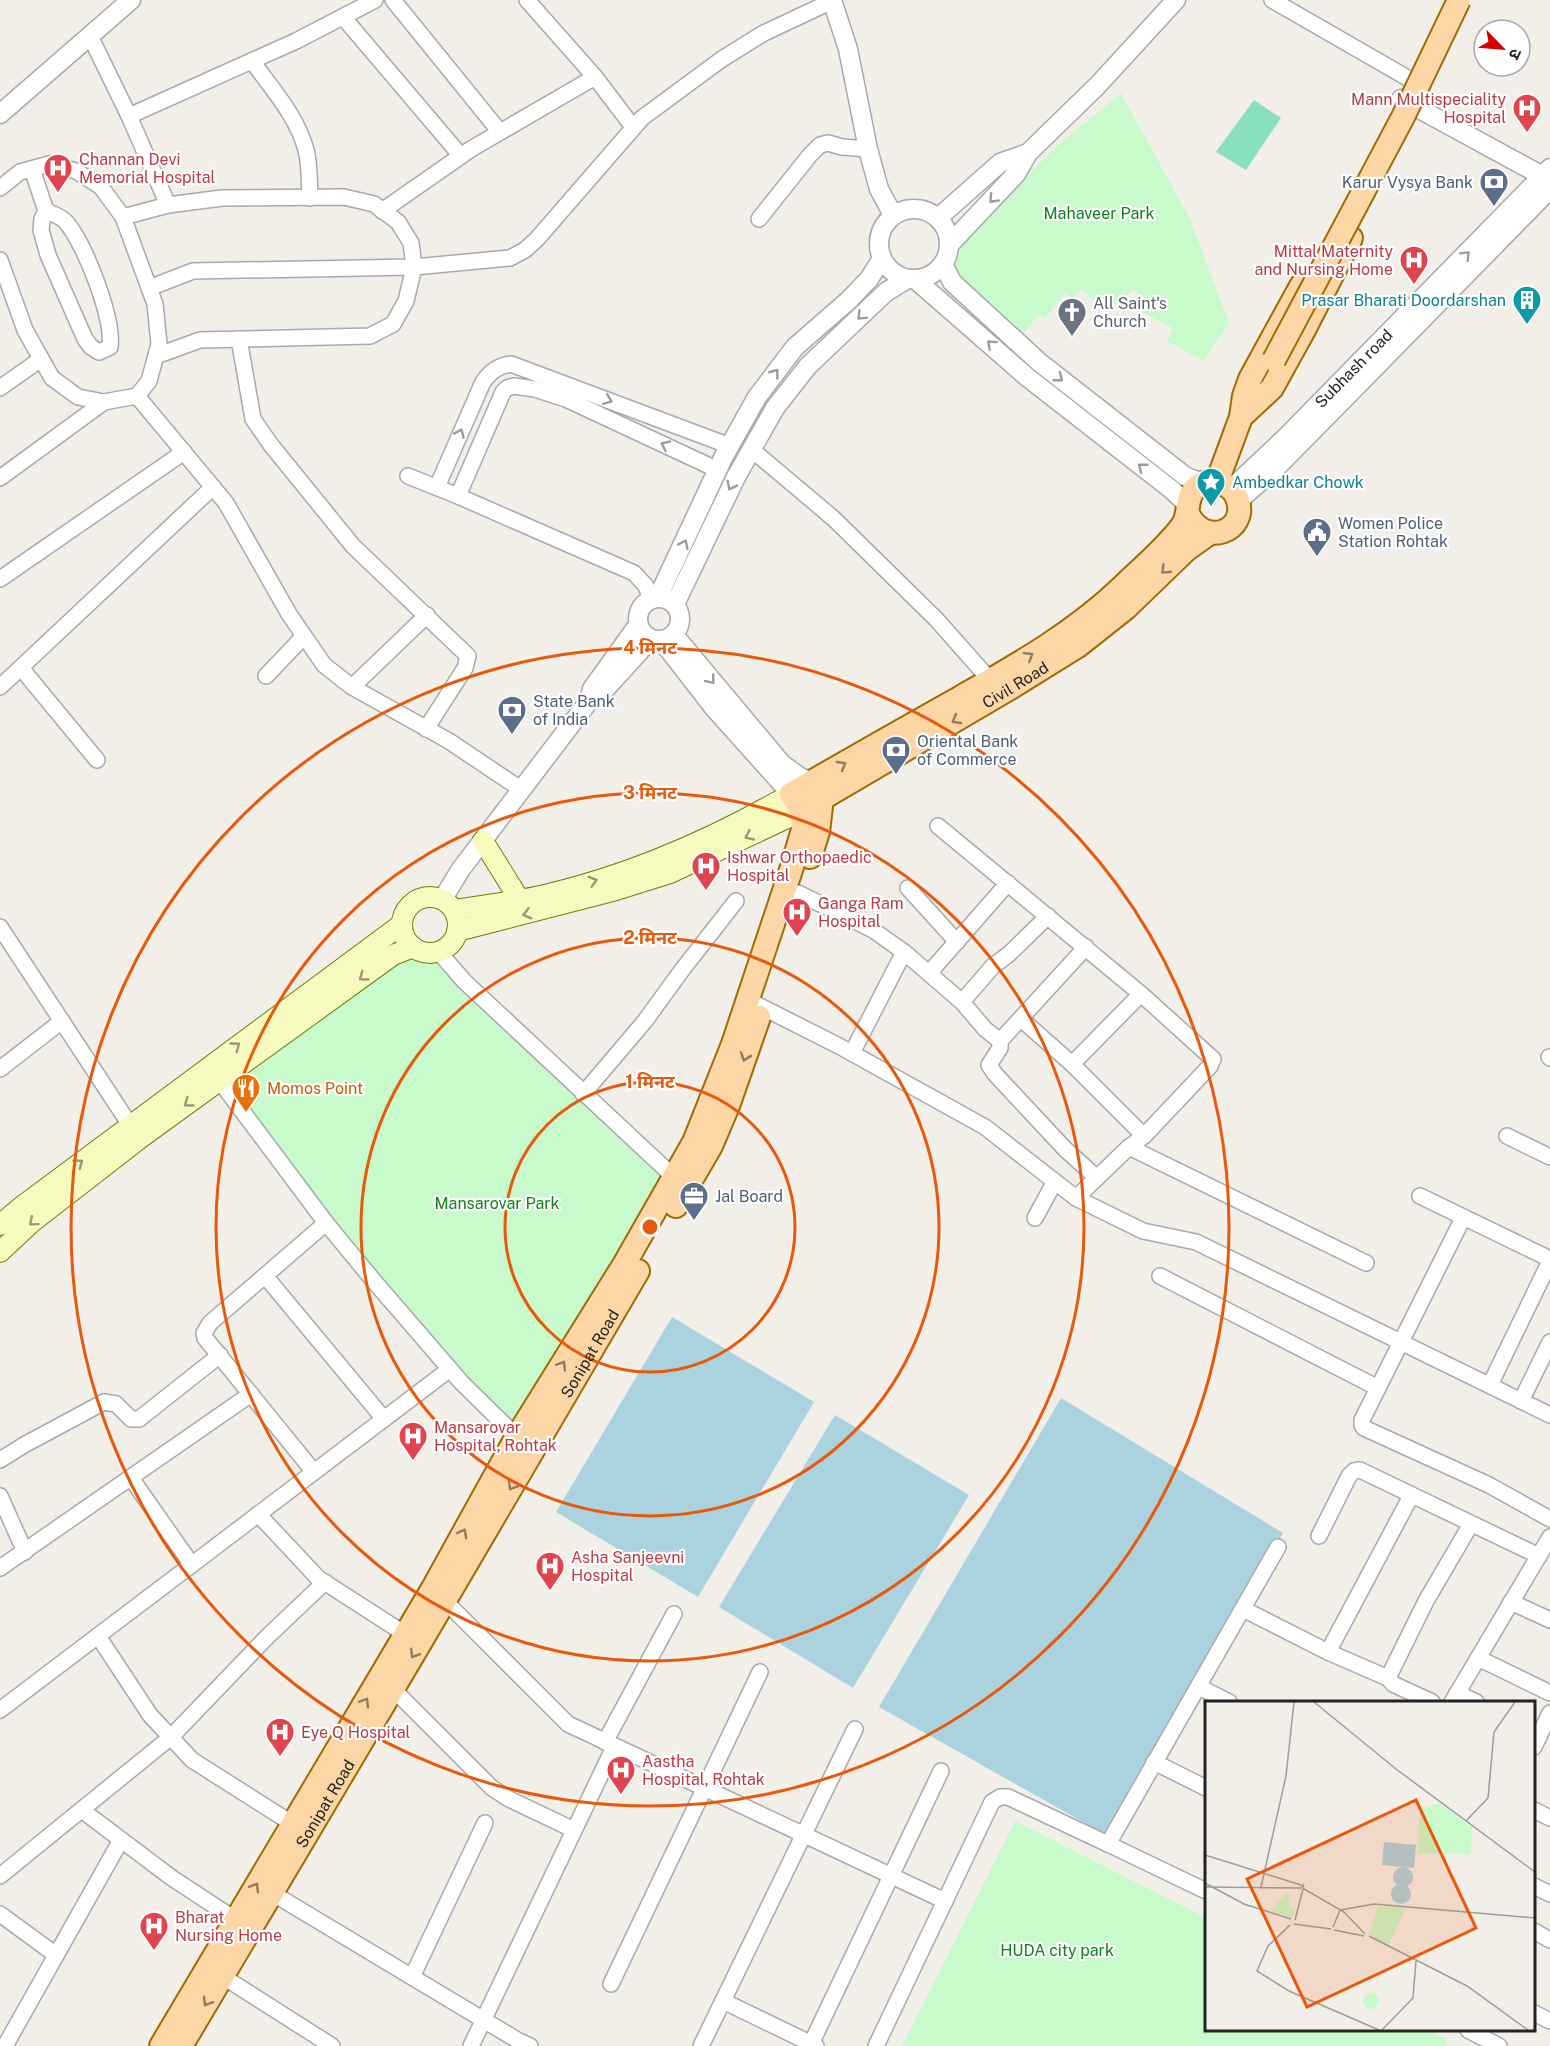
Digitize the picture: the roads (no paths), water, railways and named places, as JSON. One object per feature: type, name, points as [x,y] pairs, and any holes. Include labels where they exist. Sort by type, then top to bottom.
[{"type":"main road","points":[[1410,95],[1449,0]]},
{"type":"main road","points":[[1241,417],[1274,360],[1403,117],[1459,0]]},
{"type":"main road","points":[[1223,488],[1198,487],[1191,494],[1188,509],[1193,523],[1200,530],[1220,533],[1236,521],[1239,511],[1223,488],[1250,379],[1466,0]]},
{"type":"main road","name":"Civil Road","points":[[797,802],[1068,632],[1113,595],[1173,538],[1183,524],[1188,509]]},
{"type":"main road","name":"Civil Road","points":[[817,790],[1012,687],[1078,646],[1126,608],[1186,550],[1210,533]]},
{"type":"main road","name":"Sonipat Road","points":[[632,1266],[694,1142],[755,1004],[798,893],[818,832],[817,790]]},
{"type":"main road","points":[[0,1225],[130,1125],[402,924],[410,905],[418,900],[425,897],[448,905],[544,895],[613,876],[665,856],[766,809],[797,802]]},
{"type":"main road","points":[[457,931],[616,890],[670,873],[797,802]]},
{"type":"main road","name":"Sonipat Road","points":[[161,2046],[405,1634],[524,1445],[632,1266],[711,1146],[728,1106],[803,829],[797,802]]},
{"type":"main road","points":[[483,841],[519,899]]},
{"type":"main road","points":[[402,924],[405,937],[413,947],[426,953],[446,948],[457,931],[458,920],[448,905]]},
{"type":"main road","points":[[0,1252],[32,1222],[219,1080],[393,956],[413,947]]},
{"type":"main road","name":"Sonipat Road","points":[[181,2046],[445,1600],[524,1445]]},
{"type":"street","points":[[2,109],[131,0]]},
{"type":"street","points":[[129,116],[296,41],[375,0]]},
{"type":"street","points":[[393,0],[500,132]]},
{"type":"street","points":[[527,0],[595,77],[633,127]]},
{"type":"street","points":[[817,790],[782,764],[662,638],[642,633],[638,625],[641,607],[661,600],[730,488],[775,408],[808,366],[886,292],[911,280],[926,278],[936,273],[943,264],[950,245],[1016,174],[1028,153],[1097,86],[1176,0]]},
{"type":"street","points":[[1272,0],[1410,95],[1548,178]]},
{"type":"street","points":[[149,288],[193,271],[414,267],[510,258],[537,239],[633,127],[650,111],[722,59],[764,33],[832,1],[848,49],[868,149],[879,189],[892,215]]},
{"type":"street","points":[[343,17],[461,156]]},
{"type":"street","points":[[90,36],[129,116],[168,205]]},
{"type":"street","points":[[252,61],[291,115],[300,133],[306,152],[310,198]]},
{"type":"street","points":[[382,211],[461,156],[595,77]]},
{"type":"street","points":[[759,219],[820,145],[828,143],[868,149]]},
{"type":"street","points":[[938,218],[1000,163],[1028,153]]},
{"type":"street","points":[[0,188],[20,172],[50,164],[76,171],[101,187],[123,217],[155,304],[159,344],[149,381],[137,396],[104,402],[78,397],[52,378],[6,296],[0,260]]},
{"type":"street","points":[[32,169],[46,211],[42,219],[41,230],[48,255],[85,339],[91,348],[99,352],[110,347],[110,323],[83,247],[65,220],[46,211]]},
{"type":"street","name":"Subhash road","points":[[1223,488],[1293,440],[1548,178]]},
{"type":"street","points":[[123,217],[168,205],[222,198],[344,197],[374,204],[398,222],[411,243],[414,267],[406,302],[393,324],[370,336],[200,340],[156,356]]},
{"type":"street","points":[[950,245],[947,230],[938,218],[924,210],[908,209],[892,215],[882,228],[878,244],[881,260],[888,269],[897,276],[911,280],[1188,509]]},
{"type":"street","points":[[661,600],[718,470],[757,397],[795,348],[849,300],[869,279],[881,260]]},
{"type":"street","points":[[943,264],[952,282],[1039,362],[1185,476],[1223,488]]},
{"type":"street","points":[[239,339],[253,418],[259,427],[353,546],[468,656],[465,668],[426,729]]},
{"type":"street","points":[[0,388],[41,359]]},
{"type":"street","points":[[437,487],[483,382],[499,366],[511,364],[730,446]]},
{"type":"street","points":[[458,496],[503,392],[514,386],[534,389],[566,399],[718,470]]},
{"type":"street","points":[[137,396],[226,503],[289,614],[324,665],[352,687],[449,741],[522,790]]},
{"type":"street","points":[[0,478],[104,402]]},
{"type":"street","points":[[752,449],[832,518],[937,620],[990,680]]},
{"type":"street","points":[[0,579],[184,452]]},
{"type":"street","points":[[408,476],[634,573],[681,617],[679,628],[662,638],[600,695],[590,701],[461,869],[448,905]]},
{"type":"street","points":[[0,687],[213,487]]},
{"type":"street","points":[[352,687],[426,615]]},
{"type":"street","points":[[590,701],[592,690],[638,625]]},
{"type":"street","points":[[266,676],[304,636]]},
{"type":"street","points":[[662,638],[714,708],[797,802]]},
{"type":"street","points":[[21,668],[97,760]]},
{"type":"street","points":[[938,826],[1086,947],[1213,1059],[1210,1066],[1144,1136],[1129,1147],[1076,1198]]},
{"type":"street","points":[[930,972],[1008,883]]},
{"type":"street","points":[[908,888],[957,942]]},
{"type":"street","points":[[798,893],[873,930],[904,952],[930,972],[962,1002],[985,1029],[1000,1041]]},
{"type":"street","points":[[583,1094],[645,1021],[736,901]]},
{"type":"street","points":[[962,1002],[993,966],[1010,954],[1048,916]]},
{"type":"street","points":[[0,927],[130,1125]]},
{"type":"street","points":[[1086,947],[1000,1041],[1000,1048],[989,1065],[1065,1149],[1097,1178]]},
{"type":"street","points":[[438,951],[464,981],[675,1178]]},
{"type":"street","points":[[852,1053],[904,952]]},
{"type":"street","points":[[1072,1064],[1141,994]]},
{"type":"street","points":[[755,1004],[852,1053],[985,1127],[1076,1198],[1143,1232],[1196,1242],[1550,1415]]},
{"type":"street","points":[[1021,1019],[1072,1064],[1144,1136]]},
{"type":"street","points":[[0,1068],[62,1021]]},
{"type":"street","points":[[219,1080],[326,1223],[450,1369],[524,1445]]},
{"type":"street","points":[[1507,1136],[1550,1157]]},
{"type":"street","points":[[1129,1147],[1366,1263]]},
{"type":"street","points":[[1035,1218],[1054,1183]]},
{"type":"street","points":[[1420,1197],[1550,1260],[1490,1385]]},
{"type":"street","points":[[1463,1218],[1362,1420],[1362,1425],[1364,1428],[1489,1485],[1550,1519]]},
{"type":"street","points":[[314,1472],[205,1338],[206,1328],[326,1223]]},
{"type":"street","points":[[1160,1276],[1378,1388]]},
{"type":"street","points":[[266,1277],[384,1419]]},
{"type":"street","points":[[1521,1401],[1550,1342]]},
{"type":"street","points":[[0,1460],[104,1402],[112,1402],[131,1419],[139,1419],[220,1355]]},
{"type":"street","points":[[0,1710],[450,1369]]},
{"type":"street","points":[[0,1568],[251,1394]]},
{"type":"street","points":[[1319,1536],[1349,1476],[1354,1471],[1360,1470],[1539,1556]]},
{"type":"street","points":[[131,1478],[192,1565]]},
{"type":"street","points":[[0,1496],[25,1552]]},
{"type":"street","points":[[1328,1652],[1411,1496]]},
{"type":"street","points":[[258,1514],[318,1578],[405,1634]]},
{"type":"street","points":[[1388,1678],[1426,1601],[1471,1524]]},
{"type":"street","points":[[1470,1701],[1454,1698],[1550,1537]]},
{"type":"street","points":[[1108,1844],[1278,1547]]},
{"type":"street","points":[[0,1876],[83,1811],[171,1737],[267,1637],[325,1582]]},
{"type":"street","points":[[445,1600],[568,1724],[945,1901]]},
{"type":"street","points":[[1511,1602],[1550,1620]]},
{"type":"street","points":[[1243,1609],[1328,1652],[1388,1678],[1393,1684],[1430,1701]]},
{"type":"street","points":[[471,2046],[574,1830],[610,1744],[674,1614]]},
{"type":"street","points":[[98,1636],[150,1715],[192,1760],[293,1824]]},
{"type":"street","points":[[1478,1658],[1550,1693]]},
{"type":"street","points":[[611,1984],[760,1672]]},
{"type":"street","points":[[1199,1687],[1227,1701]]},
{"type":"street","points":[[393,1689],[492,1788],[509,1799],[574,1830]]},
{"type":"street","points":[[1539,1737],[1550,1713]]},
{"type":"street","points":[[701,2046],[855,1729]]},
{"type":"street","points":[[1154,1762],[1205,1788]]},
{"type":"street","points":[[723,2001],[814,2045],[942,1771]]},
{"type":"street","points":[[876,2046],[987,1811],[992,1802],[1000,1797],[1008,1797],[1205,1891]]},
{"type":"street","points":[[83,1811],[172,1878],[236,1920]]},
{"type":"street","points":[[1535,1811],[1550,1818]]},
{"type":"street","points":[[412,1977],[485,1823]]},
{"type":"street","points":[[5,2046],[121,1840]]},
{"type":"street","points":[[1535,1887],[1550,1894]]},
{"type":"street","points":[[272,1893],[530,2046]]},
{"type":"street","points":[[0,1914],[56,1955]]},
{"type":"street","points":[[1535,1932],[1550,1940]]},
{"type":"street","points":[[222,1976],[332,2046]]},
{"type":"street","points":[[1535,2014],[1550,2021]]},
{"type":"street","points":[[1470,2031],[1499,2046]]},
{"type":"water","points":[[672,1317],[814,1402],[698,1597],[556,1512]]},
{"type":"water","points":[[1061,1398],[1283,1533],[1104,1834],[879,1707]]},
{"type":"water","points":[[835,1415],[969,1495],[853,1688],[719,1607]]},
{"type":"place","name":"Mann Multispeciality Hospital","points":[[1527,134]]},
{"type":"place","name":"Channan Devi Memorial Hospital","points":[[58,194]]},
{"type":"place","name":"Karur Vysya Bank","points":[[1494,208]]},
{"type":"place","name":"Mittal Maternity and Nursing Home","points":[[1414,286]]},
{"type":"place","name":"Prasar Bharati Doordarshan","points":[[1527,326]]},
{"type":"place","name":"All Saint's Church","points":[[1072,338]]},
{"type":"place","name":"Ambedkar Chowk","points":[[1211,508]]},
{"type":"place","name":"Women Police Station Rohtak","points":[[1317,558]]},
{"type":"place","name":"State Bank of India","points":[[512,736]]},
{"type":"place","name":"Oriental Bank of Commerce","points":[[896,776]]},
{"type":"place","name":"Ishwar Orthopaedic Hospital","points":[[706,892]]},
{"type":"place","name":"Ganga Ram Hospital","points":[[797,938]]},
{"type":"place","name":"Momos Point","points":[[246,1114]]},
{"type":"place","name":"Jal Board","points":[[694,1222]]},
{"type":"place","name":"Mansarovar Hospital, Rohtak","points":[[413,1462]]},
{"type":"place","name":"Asha Sanjeevni Hospital","points":[[550,1592]]},
{"type":"place","name":"Eye Q Hospital","points":[[280,1758]]},
{"type":"place","name":"Aastha Hospital, Rohtak","points":[[621,1796]]},
{"type":"place","name":"Bharat Nursing Home","points":[[154,1952]]},
{"type":"park label","name":"Mahaveer Park","points":[[1099,213]]},
{"type":"park label","name":"Mansarovar Park","points":[[497,1203]]},
{"type":"park label","name":"HUDA city park","points":[[1057,1950]]}]
